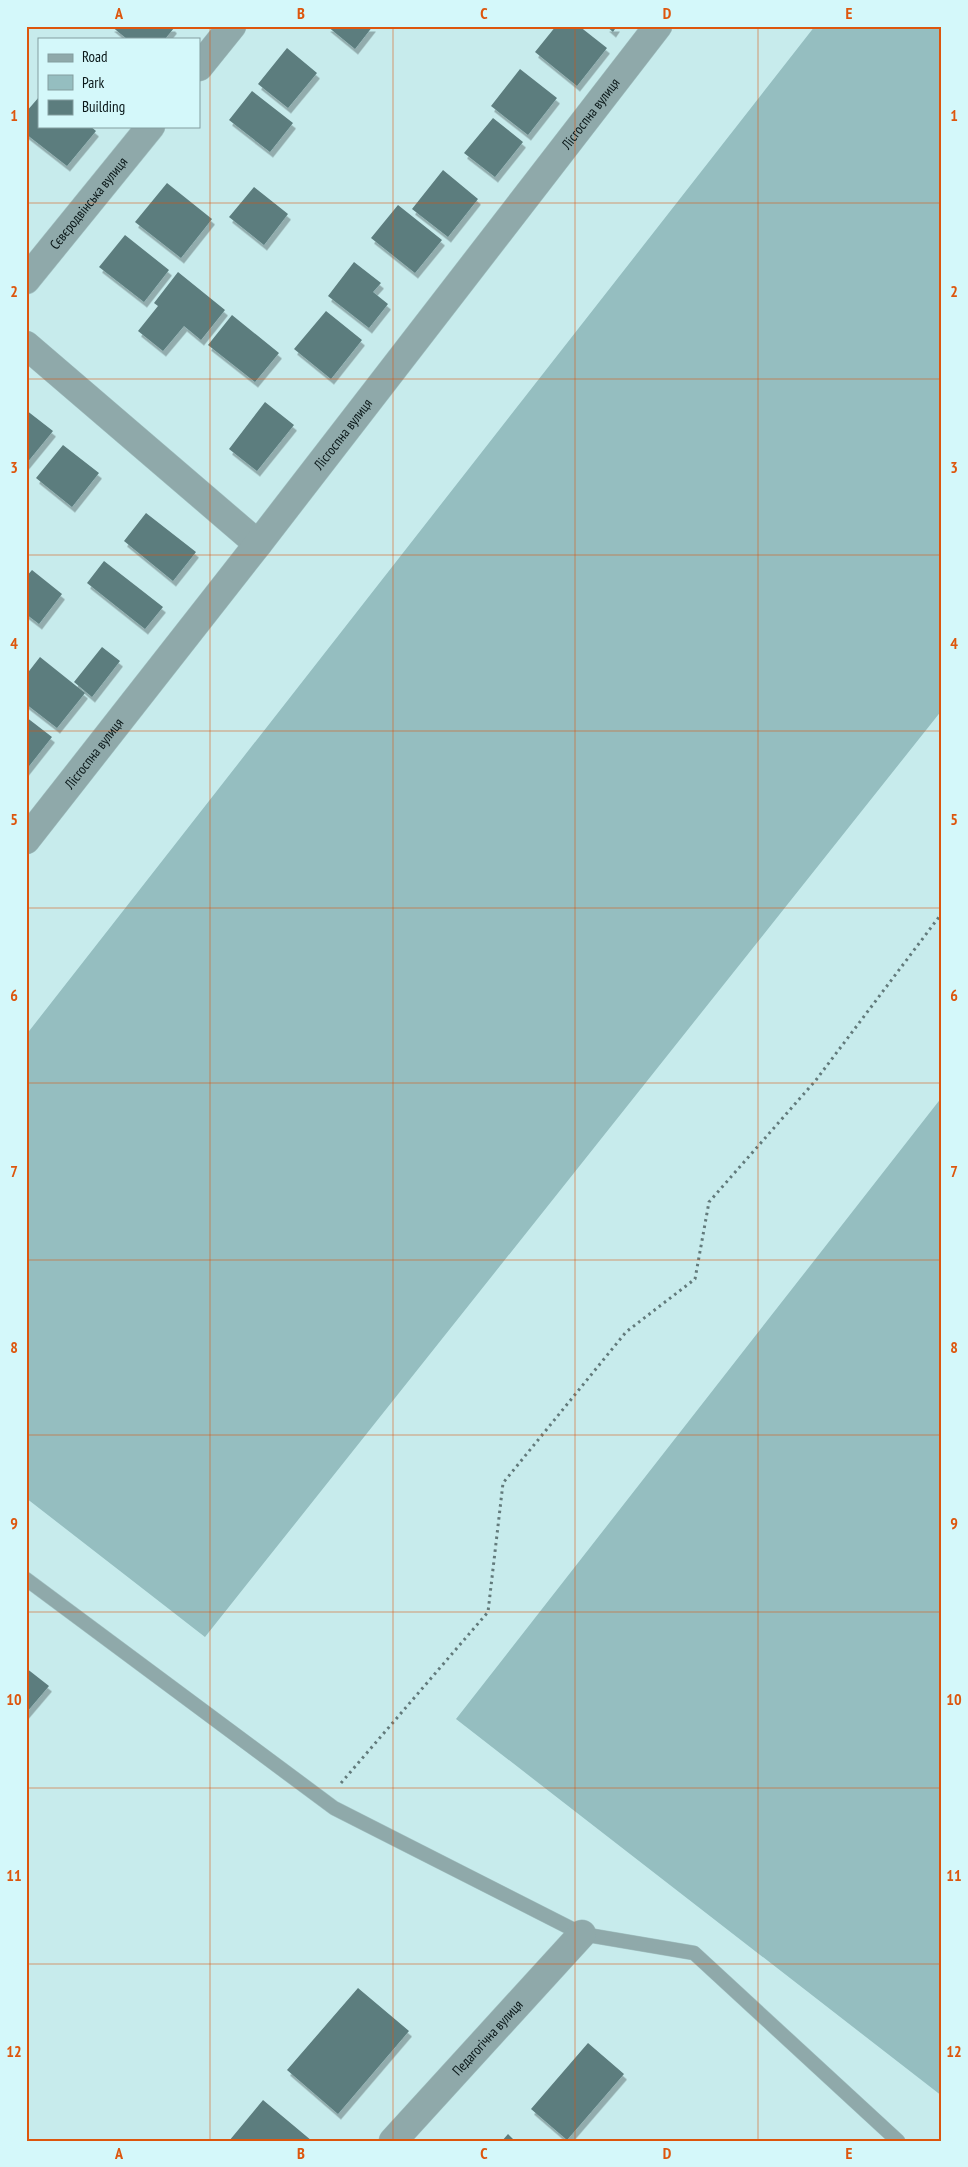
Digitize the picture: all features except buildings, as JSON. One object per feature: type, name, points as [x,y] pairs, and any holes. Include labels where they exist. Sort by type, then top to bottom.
[{"type":"street","points":[[200,66],[232,26]]},
{"type":"street","name":"Лісгоспна вулиця","points":[[26,840],[258,544],[658,26]]},
{"type":"street","name":"Сєвєродвінська вулиця","points":[[26,280],[149,128]]},
{"type":"street","points":[[26,344],[258,544]]},
{"type":"street","name":"Педагогічна вулиця","points":[[393,2141],[582,1934]]},
{"type":"lane","points":[[26,1579],[334,1808],[582,1934],[694,1953],[898,2141]]},
{"type":"path","points":[[324,1801],[488,1612],[503,1482],[626,1332],[695,1279],[709,1202],[816,1080],[942,913]]},
{"type":"green space","points":[[815,26],[942,26],[942,710],[205,1637],[26,1498],[26,1035]]},
{"type":"green space","points":[[942,1097],[942,2096],[456,1719]]}]
